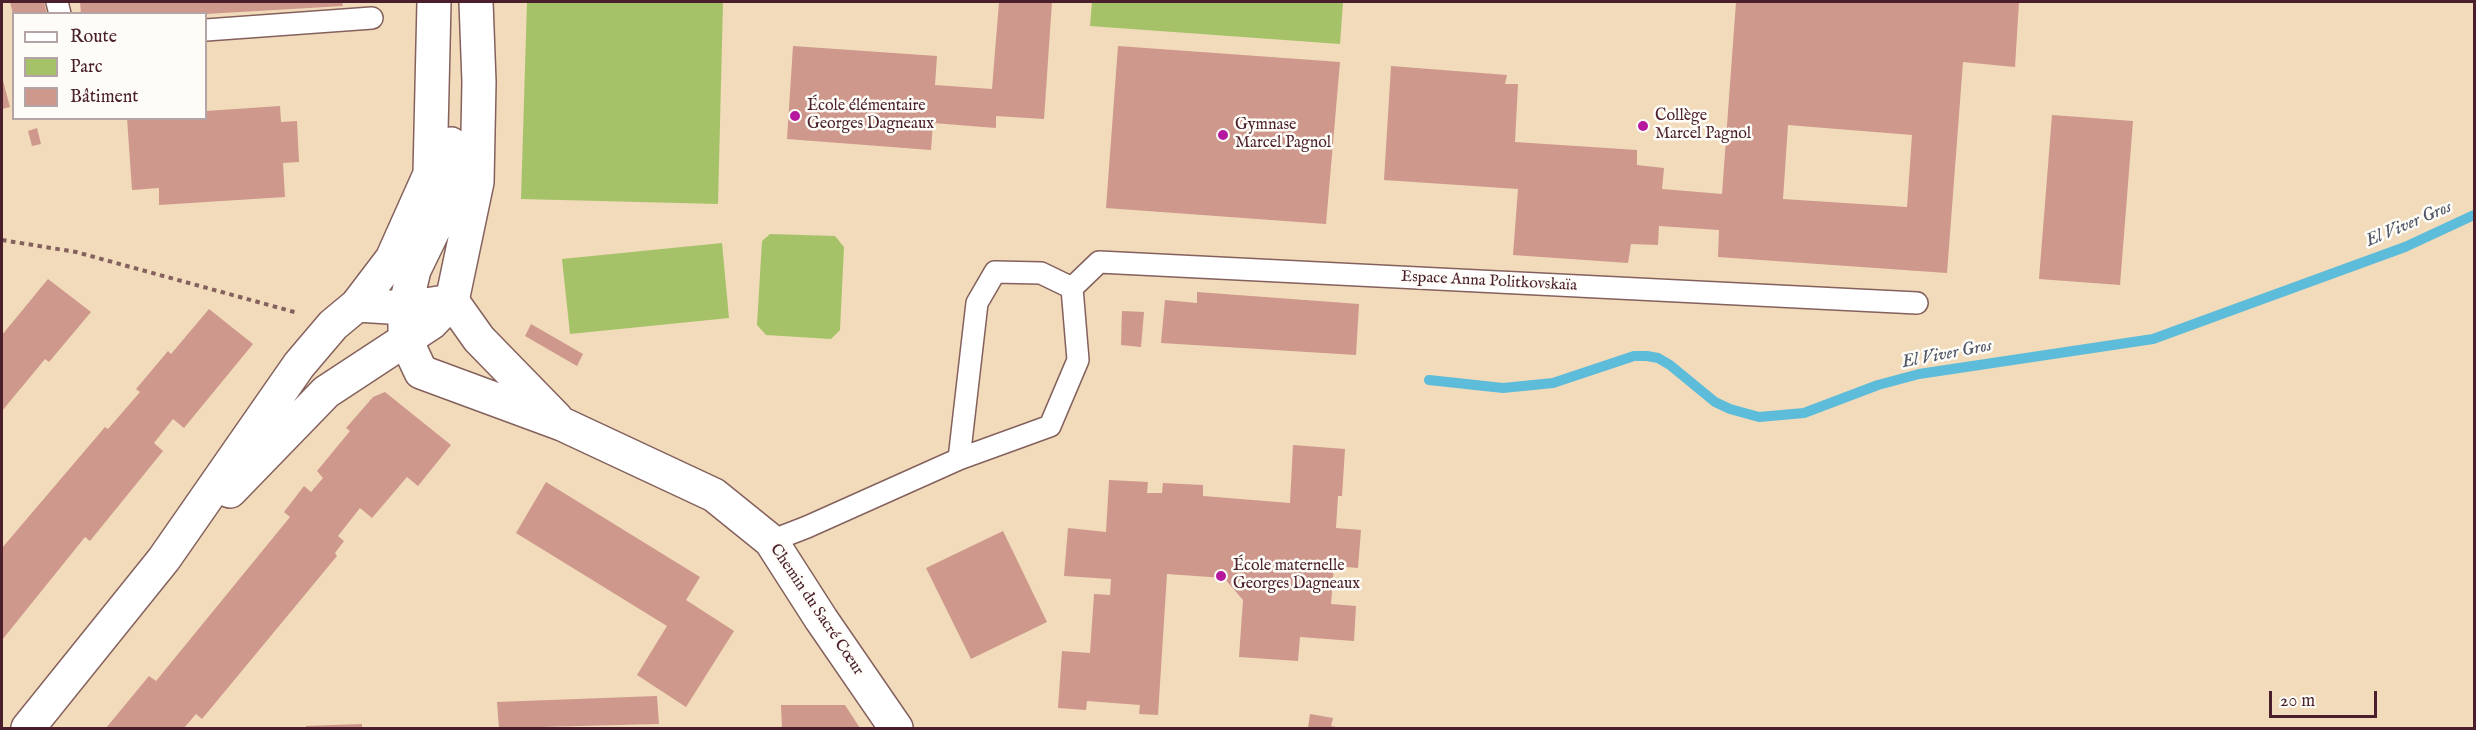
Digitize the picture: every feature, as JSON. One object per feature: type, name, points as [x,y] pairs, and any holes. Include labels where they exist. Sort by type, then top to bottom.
[{"type":"main road","points":[[164,559],[326,392],[405,323],[452,301],[477,182],[479,82],[476,2]]},
{"type":"main road","points":[[405,323],[414,270],[447,202],[454,97],[434,7]]},
{"type":"main road","points":[[28,729],[164,559],[299,365],[333,325],[357,305],[392,258],[430,174],[434,7]]},
{"type":"main road","name":"Chemin du Sacré Cœur","points":[[452,301],[479,339],[562,424]]},
{"type":"main road","points":[[357,305],[405,323]]},
{"type":"main road","name":"Chemin du Sacré Cœur","points":[[405,323],[421,372],[562,424],[714,495],[771,541],[896,729]]},
{"type":"lane","points":[[207,30],[372,18]]},
{"type":"lane","name":"Espace Anna Politkovskaïa","points":[[1072,288],[1100,262],[1917,303]]},
{"type":"lane","points":[[771,541],[959,459],[1050,426],[1078,360],[1072,288],[1041,273],[995,272],[977,303],[959,459]]},
{"type":"path","points":[[2,240],[76,252],[299,314]]},
{"type":"green space","points":[[527,2],[723,2],[718,204],[521,199]]},
{"type":"green space","points":[[1092,2],[1343,2],[1340,44],[1090,26]]},
{"type":"green space","points":[[770,234],[835,236],[844,247],[840,330],[831,339],[766,335],[757,325],[762,241]]},
{"type":"green space","points":[[722,243],[729,318],[570,334],[562,259]]},
{"type":"building","points":[[10,2],[44,2],[46,12],[12,12]]},
{"type":"building","points":[[80,2],[342,2],[343,6],[207,14],[207,12],[81,12]]},
{"type":"building","points":[[999,2],[1052,2],[1044,119],[996,116],[996,128],[933,123],[931,150],[787,139],[793,46],[937,56],[935,85],[992,89]]},
{"type":"building","points":[[1736,2],[2019,2],[2015,67],[1963,62],[1947,273],[1718,257],[1719,230],[1659,226],[1658,245],[1631,244],[1628,263],[1513,255],[1518,189],[1384,180],[1391,66],[1507,75],[1505,84],[1518,84],[1515,142],[1637,150],[1637,165],[1664,168],[1662,189],[1722,194]],"holes":[[[1788,125],[1912,135],[1907,207],[1783,199]]]},
{"type":"building","name":"Gymnase Marcel Pagnol","points":[[1118,46],[1340,62],[1326,224],[1106,208]]},
{"type":"building","points":[[2,77],[10,107],[2,109]]},
{"type":"building","points":[[280,106],[281,122],[297,121],[299,162],[283,163],[285,197],[159,205],[159,188],[132,190],[127,120],[207,120],[207,111]]},
{"type":"building","points":[[2052,115],[2133,121],[2120,285],[2039,279]]},
{"type":"building","points":[[37,128],[41,144],[32,146],[28,131]]},
{"type":"building","points":[[48,279],[91,312],[49,362],[45,359],[2,411],[2,335]]},
{"type":"building","points":[[1197,292],[1359,304],[1356,355],[1161,343],[1165,300],[1197,303]]},
{"type":"building","points":[[209,309],[253,344],[184,428],[173,419],[154,443],[163,451],[90,541],[85,537],[2,640],[2,548],[105,427],[108,429],[140,392],[136,389],[168,351],[171,354]]},
{"type":"building","points":[[1122,311],[1144,312],[1141,347],[1121,345]]},
{"type":"building","points":[[531,324],[583,354],[577,366],[525,336]]},
{"type":"building","points":[[385,392],[451,445],[418,486],[407,477],[372,518],[360,508],[338,536],[344,541],[335,553],[337,556],[202,719],[196,714],[184,728],[106,728],[149,676],[156,681],[290,517],[284,512],[304,486],[311,492],[323,478],[317,471],[350,431],[346,428],[373,397]]},
{"type":"building","points":[[1293,445],[1345,449],[1342,496],[1338,496],[1336,528],[1361,530],[1358,568],[1334,566],[1331,604],[1356,606],[1354,641],[1300,637],[1298,661],[1239,657],[1243,600],[1224,578],[1167,574],[1158,715],[1139,714],[1140,705],[1087,701],[1086,710],[1058,708],[1062,651],[1090,653],[1094,594],[1110,595],[1111,579],[1064,576],[1068,528],[1106,532],[1109,480],[1148,482],[1147,493],[1162,493],[1163,483],[1203,485],[1203,496],[1290,503]]},
{"type":"building","points":[[546,482],[700,577],[686,600],[734,631],[686,707],[637,675],[667,626],[516,533]]},
{"type":"building","points":[[1003,531],[1047,622],[971,659],[926,568]]},
{"type":"building","points":[[657,696],[659,724],[499,728],[497,702]]},
{"type":"building","points":[[781,705],[845,705],[860,728],[782,728]]},
{"type":"building","points":[[1310,714],[1333,718],[1331,726],[1341,728],[1308,728]]},
{"type":"building","points":[[362,724],[362,728],[306,728],[306,726]]},
{"type":"waterway","name":"El Viver Gros","points":[[1429,380],[1503,388],[1553,383],[1634,356],[1647,356],[1658,358],[1670,365],[1715,402],[1730,409],[1759,417],[1804,413],[1878,385],[1919,374],[2153,339],[2405,247],[2474,215]]},
{"type":"place","name":"École élémentaire Georges Dagneaux","points":[[795,116]]},
{"type":"place","name":"Collège Marcel Pagnol","points":[[1643,126]]},
{"type":"place","name":"Gymnase Marcel Pagnol","points":[[1223,135]]},
{"type":"place","name":"École maternelle Georges Dagneaux","points":[[1221,576]]}]
